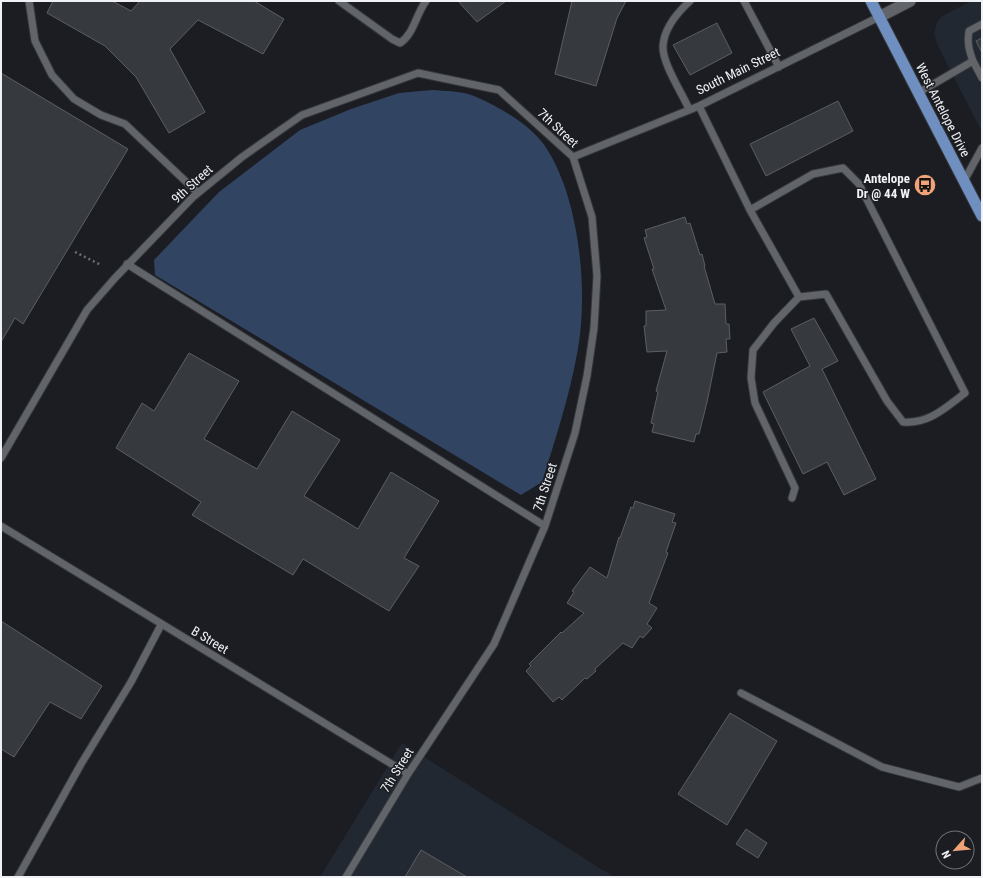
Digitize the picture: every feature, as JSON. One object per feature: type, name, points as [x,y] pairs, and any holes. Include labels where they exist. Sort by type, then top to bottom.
[{"type":"main road","name":"West Antelope Drive","points":[[871,1],[982,216]]},
{"type":"street","name":"South Main Street","points":[[880,17],[910,1]]},
{"type":"lane","points":[[29,1],[35,41],[52,75],[74,99],[101,116],[125,124],[198,193]]},
{"type":"lane","points":[[339,1],[392,39],[400,43],[407,38],[419,10],[426,1]]},
{"type":"lane","points":[[689,110],[664,56],[663,45],[675,15],[690,1]]},
{"type":"lane","points":[[744,1],[779,67]]},
{"type":"lane","name":"South Main Street","points":[[573,157],[699,106],[880,17]]},
{"type":"lane","points":[[982,24],[970,31],[967,46],[982,78]]},
{"type":"lane","points":[[918,93],[973,61]]},
{"type":"lane","name":"9th Street","points":[[1,458],[87,310],[127,264],[198,193],[242,156],[302,115],[418,73],[499,90]]},
{"type":"lane","name":"7th Street","points":[[346,877],[408,774],[494,644],[545,526],[575,433],[587,376],[594,328],[597,276],[592,217],[573,157],[499,90]]},
{"type":"lane","points":[[699,106],[750,210],[800,297]]},
{"type":"lane","points":[[964,182],[982,148]]},
{"type":"lane","points":[[750,210],[813,174],[843,168],[859,184],[965,393],[942,411],[917,423],[903,422],[887,401],[826,294],[800,297],[774,323],[753,350],[751,378],[755,403],[795,488],[792,498]]},
{"type":"lane","points":[[127,264],[545,526]]},
{"type":"lane","name":"B Street","points":[[1,526],[161,625],[408,774]]},
{"type":"lane","points":[[18,877],[81,764],[131,682],[161,625]]},
{"type":"lane","points":[[741,693],[882,767],[960,787],[982,778]]},
{"type":"path","points":[[75,252],[101,265]]},
{"type":"shaded area","points":[[971,1],[982,1],[982,132],[938,46],[934,34],[937,22],[941,17]]},
{"type":"shaded area","points":[[432,90],[459,92],[474,96],[503,110],[531,130],[545,146],[557,167],[574,219],[579,247],[582,304],[581,330],[574,370],[557,435],[542,482],[521,495],[155,275],[154,260],[219,192],[300,130],[351,109],[399,93]]},
{"type":"shaded area","points":[[402,743],[601,869],[615,877],[320,877]]},
{"type":"building","points":[[53,1],[112,1],[131,11],[140,1],[254,1],[284,19],[263,54],[198,20],[170,49],[205,112],[169,133],[136,77],[105,46],[47,13]]},
{"type":"building","points":[[458,1],[506,1],[477,22]]},
{"type":"building","points":[[572,1],[626,1],[617,18],[596,86],[555,74]]},
{"type":"building","points":[[717,23],[732,53],[690,75],[673,45]]},
{"type":"building","points":[[982,38],[982,53],[976,41]]},
{"type":"building","points":[[1,73],[128,149],[23,324],[15,318],[1,342]]},
{"type":"building","points":[[838,101],[853,131],[766,176],[750,144]]},
{"type":"building","points":[[685,217],[687,224],[690,223],[700,255],[702,254],[715,304],[725,304],[726,324],[729,324],[730,339],[726,339],[727,352],[717,353],[699,434],[696,434],[694,442],[652,432],[654,424],[651,423],[658,392],[656,391],[667,351],[647,352],[644,326],[646,326],[646,311],[666,310],[652,269],[654,269],[644,238],[647,237],[645,230]]},
{"type":"building","points":[[814,318],[838,361],[822,369],[876,479],[844,495],[827,462],[803,474],[763,392],[810,366],[791,329]]},
{"type":"building","points":[[189,353],[239,381],[204,439],[257,469],[292,411],[340,440],[304,496],[358,529],[391,472],[439,501],[404,558],[419,566],[389,611],[303,559],[293,575],[192,515],[201,502],[116,448],[142,403],[154,411]]},
{"type":"building","points":[[635,501],[675,514],[672,522],[676,523],[666,552],[668,553],[649,603],[657,608],[647,624],[652,628],[643,638],[640,636],[632,648],[623,643],[595,669],[596,671],[587,679],[585,678],[562,700],[559,697],[553,702],[526,671],[531,666],[529,664],[561,632],[562,633],[584,613],[567,603],[574,592],[572,591],[590,567],[607,578],[619,537],[620,538],[631,507],[633,508]]},
{"type":"building","points":[[1,621],[102,686],[81,719],[50,702],[14,757],[1,749]]},
{"type":"building","points":[[730,713],[777,741],[727,825],[678,794]]},
{"type":"building","points":[[746,829],[767,843],[758,858],[736,844]]},
{"type":"building","points":[[421,850],[467,877],[405,877]]},
{"type":"place","name":"Antelope Dr @ 44 W","points":[[925,185]]}]
